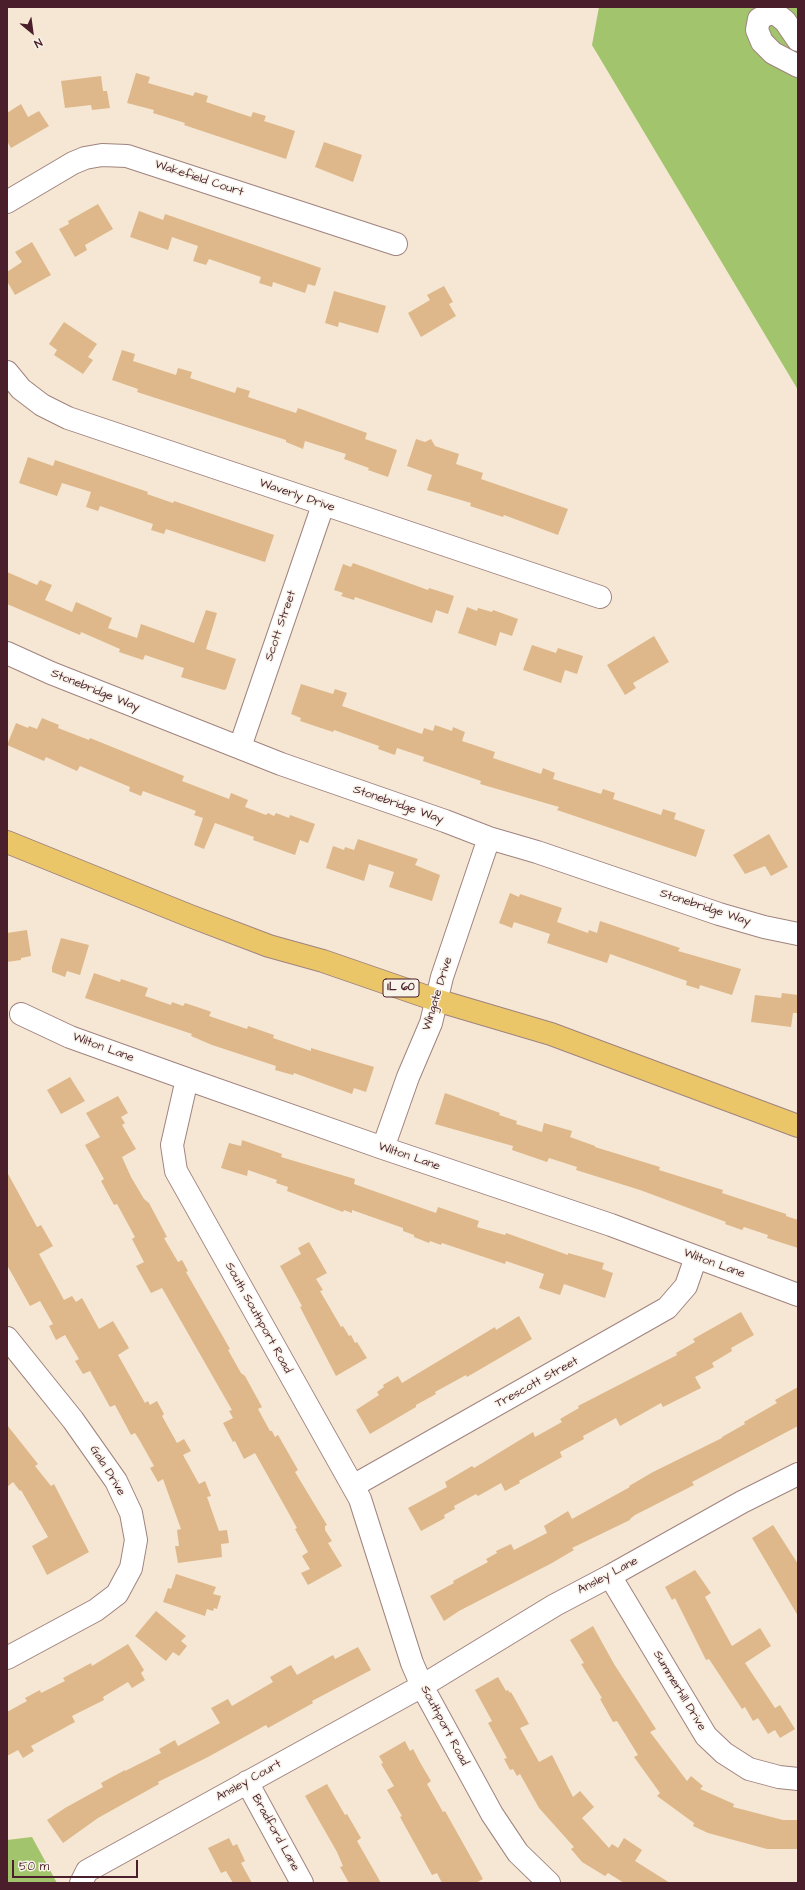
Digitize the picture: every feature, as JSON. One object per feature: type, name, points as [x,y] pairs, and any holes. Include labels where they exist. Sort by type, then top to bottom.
[{"type":"main road","name":"IL 60","points":[[7,842],[190,916],[269,946],[323,961],[436,1000],[551,1034],[798,1126]]},
{"type":"street","points":[[796,31],[785,21],[782,10],[768,14],[760,19],[757,30],[762,42],[773,53],[798,66]]},
{"type":"street","name":"Wakefield Court","points":[[7,202],[73,163],[85,158],[102,155],[127,156],[396,244]]},
{"type":"street","name":"Waverly Drive","points":[[7,372],[21,389],[42,405],[68,418],[600,597]]},
{"type":"street","name":"Scott Street","points":[[240,747],[323,505]]},
{"type":"street","name":"Stonebridge Way","points":[[7,653],[50,673],[183,727],[240,747],[281,764],[446,821],[489,838],[537,852],[727,916],[764,927],[798,934]]},
{"type":"street","name":"Wingate Drive","points":[[383,1148],[408,1077],[430,1023],[442,978],[489,838]]},
{"type":"street","name":"Wilton Lane","points":[[21,1014],[70,1037],[383,1148],[611,1225],[798,1295]]},
{"type":"street","name":"South Southport Road","points":[[187,1079],[172,1145],[176,1171],[360,1499],[376,1550]]},
{"type":"street","name":"Trescott Street","points":[[353,1486],[667,1308],[686,1286],[696,1257]]},
{"type":"street","name":"Gala Drive","points":[[7,1338],[73,1420],[116,1481],[131,1512],[136,1540],[131,1568],[117,1594],[96,1610],[7,1658]]},
{"type":"street","name":"Ansley Lane","points":[[422,1686],[458,1665],[534,1616],[610,1576],[742,1502],[797,1477]]},
{"type":"street","name":"Southport Road","points":[[376,1550],[412,1663],[422,1686],[492,1814],[518,1852],[549,1883]]},
{"type":"street","name":"Summerhill Drive","points":[[610,1576],[706,1736],[724,1753],[749,1769],[779,1777],[798,1779]]},
{"type":"street","name":"Ansley Court","points":[[81,1883],[87,1871],[422,1686]]},
{"type":"street","name":"Bradford Lane","points":[[247,1782],[302,1883]]},
{"type":"green space","points":[[599,7],[798,7],[798,390],[592,45]]},
{"type":"green space","points":[[32,1837],[57,1883],[7,1883],[7,1840]]},
{"type":"building","points":[[136,73],[150,77],[148,83],[193,96],[195,92],[208,96],[206,102],[251,117],[253,112],[266,116],[264,121],[295,131],[286,159],[184,125],[185,123],[153,113],[154,110],[127,103]]},
{"type":"building","points":[[101,76],[103,91],[107,91],[110,108],[92,110],[91,105],[65,108],[61,81]]},
{"type":"building","points":[[21,104],[28,117],[39,111],[49,126],[11,148],[7,141],[7,113]]},
{"type":"building","points":[[324,142],[362,155],[353,182],[315,167]]},
{"type":"building","points":[[98,204],[113,229],[85,245],[87,250],[75,257],[59,229],[69,224],[68,221]]},
{"type":"building","points":[[139,211],[163,220],[165,214],[321,268],[315,286],[308,284],[305,293],[273,282],[272,287],[259,283],[261,277],[209,259],[206,265],[193,261],[198,246],[172,237],[168,250],[130,237]]},
{"type":"building","points":[[32,242],[51,275],[15,295],[7,281],[7,272],[22,262],[15,252]]},
{"type":"building","points":[[444,286],[453,302],[449,304],[456,316],[421,337],[408,313],[430,300],[427,295]]},
{"type":"building","points":[[334,291],[386,306],[378,333],[339,322],[338,327],[325,323]]},
{"type":"building","points":[[64,322],[97,344],[88,357],[93,360],[83,374],[54,355],[57,350],[49,344]]},
{"type":"building","points":[[122,350],[135,354],[133,361],[176,375],[178,368],[192,372],[190,378],[235,393],[237,387],[250,391],[248,397],[296,413],[298,408],[367,433],[365,439],[397,450],[388,477],[344,459],[346,454],[305,441],[303,449],[286,442],[286,440],[137,392],[138,389],[112,380]]},
{"type":"building","points":[[416,439],[425,442],[431,439],[435,446],[459,454],[456,464],[483,473],[481,479],[568,509],[558,535],[504,515],[503,517],[470,506],[471,503],[427,490],[432,475],[407,466]]},
{"type":"building","points":[[28,457],[53,466],[55,460],[148,492],[147,494],[173,503],[174,501],[274,535],[265,562],[166,529],[164,534],[151,530],[153,524],[100,506],[98,511],[86,507],[91,492],[62,483],[57,496],[19,483]]},
{"type":"building","points":[[353,563],[428,590],[429,588],[454,596],[448,614],[436,610],[432,623],[355,597],[354,600],[341,596],[343,593],[334,590],[343,564],[351,567]]},
{"type":"building","points":[[7,572],[37,585],[40,580],[52,585],[45,600],[72,612],[76,602],[112,618],[108,628],[137,638],[141,624],[194,643],[206,610],[217,613],[206,649],[236,659],[226,689],[224,690],[181,677],[184,668],[145,655],[143,660],[119,652],[120,649],[81,632],[80,635],[7,604]]},
{"type":"building","points":[[467,607],[477,611],[478,608],[492,612],[493,610],[518,619],[512,636],[500,632],[496,646],[458,633]]},
{"type":"building","points":[[654,636],[669,662],[633,683],[636,688],[625,695],[607,665]]},
{"type":"building","points":[[532,645],[556,653],[558,648],[583,656],[577,674],[565,670],[561,683],[523,670]]},
{"type":"building","points":[[301,684],[333,694],[335,689],[347,693],[342,706],[422,734],[424,728],[433,731],[435,725],[452,731],[453,727],[465,732],[462,741],[495,752],[493,758],[541,774],[543,768],[555,773],[553,779],[601,794],[603,789],[615,793],[613,799],[661,815],[663,809],[676,813],[674,819],[705,830],[696,857],[557,810],[559,807],[480,784],[481,781],[423,761],[424,757],[397,748],[395,755],[378,749],[379,746],[334,730],[333,732],[300,721],[301,718],[291,714]]},
{"type":"building","points":[[42,718],[59,725],[58,728],[89,740],[90,738],[184,776],[182,781],[229,799],[231,793],[248,800],[245,807],[266,815],[268,813],[274,816],[276,813],[289,818],[290,815],[315,824],[308,843],[300,840],[295,855],[253,840],[254,837],[215,823],[204,849],[194,845],[203,818],[194,815],[196,811],[143,791],[141,796],[129,791],[130,787],[80,766],[77,771],[46,757],[44,761],[7,745],[16,723],[28,728],[29,726],[37,729]]},
{"type":"building","points":[[769,834],[788,867],[771,876],[765,866],[745,874],[733,855]]},
{"type":"building","points":[[358,839],[418,859],[415,865],[440,875],[432,901],[389,887],[394,872],[369,864],[364,881],[326,868],[333,846],[344,850],[345,847],[354,850]]},
{"type":"building","points":[[510,893],[519,897],[520,894],[562,908],[557,922],[588,933],[589,930],[597,933],[600,921],[680,948],[678,951],[741,969],[732,995],[700,985],[699,989],[686,985],[687,981],[610,954],[607,963],[547,943],[550,934],[514,922],[512,928],[499,923]]},
{"type":"building","points":[[27,930],[31,956],[21,958],[21,960],[7,962],[7,933]]},
{"type":"building","points":[[61,938],[89,945],[80,975],[67,971],[65,977],[52,972],[52,967]]},
{"type":"building","points":[[94,973],[120,982],[121,979],[148,988],[145,996],[171,1005],[172,1002],[183,1006],[185,1003],[211,1012],[209,1016],[247,1029],[248,1026],[274,1035],[273,1038],[311,1051],[311,1048],[374,1067],[366,1092],[354,1088],[352,1094],[294,1073],[293,1075],[275,1070],[276,1066],[212,1045],[191,1036],[192,1034],[85,998]]},
{"type":"building","points":[[782,993],[798,995],[798,1013],[793,1013],[791,1027],[751,1022],[755,995],[781,998]]},
{"type":"building","points":[[70,1077],[85,1101],[61,1114],[47,1090]]},
{"type":"building","points":[[445,1093],[500,1113],[499,1115],[517,1121],[516,1124],[542,1132],[544,1123],[572,1131],[570,1137],[595,1147],[660,1167],[659,1170],[723,1190],[722,1193],[786,1214],[786,1216],[798,1220],[798,1248],[767,1238],[768,1235],[744,1227],[742,1230],[725,1224],[726,1222],[640,1190],[576,1170],[577,1167],[549,1158],[547,1162],[512,1150],[513,1146],[435,1124]]},
{"type":"building","points":[[118,1096],[128,1113],[121,1117],[125,1123],[122,1125],[136,1149],[122,1157],[131,1177],[144,1199],[149,1203],[167,1237],[164,1238],[178,1262],[182,1260],[188,1271],[186,1272],[230,1349],[228,1350],[241,1373],[245,1376],[262,1407],[258,1409],[270,1431],[272,1431],[275,1437],[278,1435],[298,1470],[295,1472],[327,1525],[325,1526],[325,1530],[332,1541],[328,1543],[342,1566],[308,1585],[301,1573],[310,1569],[302,1556],[308,1552],[295,1529],[297,1528],[255,1453],[244,1459],[235,1441],[233,1442],[223,1423],[233,1418],[229,1411],[232,1410],[162,1288],[151,1293],[136,1266],[144,1262],[132,1239],[135,1237],[117,1204],[114,1205],[101,1181],[104,1179],[85,1145],[100,1137],[86,1113]]},
{"type":"building","points":[[242,1140],[282,1154],[281,1157],[355,1179],[354,1184],[436,1213],[438,1207],[479,1221],[477,1227],[505,1235],[506,1233],[568,1255],[568,1253],[604,1263],[602,1269],[613,1273],[605,1298],[564,1284],[560,1295],[539,1288],[544,1274],[506,1261],[505,1264],[442,1243],[441,1245],[430,1241],[429,1243],[403,1231],[403,1228],[352,1210],[352,1213],[344,1210],[343,1212],[287,1191],[288,1187],[276,1183],[277,1180],[248,1170],[247,1176],[221,1168],[229,1143],[241,1146]]},
{"type":"building","points":[[7,1172],[37,1227],[41,1225],[53,1246],[39,1254],[64,1300],[72,1296],[76,1302],[82,1298],[99,1329],[113,1321],[129,1348],[118,1355],[145,1403],[148,1401],[150,1405],[157,1401],[164,1414],[162,1416],[177,1443],[184,1439],[191,1451],[183,1455],[199,1484],[205,1481],[211,1496],[207,1497],[219,1531],[227,1530],[229,1543],[221,1544],[222,1557],[178,1563],[175,1546],[179,1546],[177,1530],[181,1529],[163,1479],[158,1482],[150,1468],[154,1466],[135,1433],[131,1435],[115,1405],[110,1407],[90,1371],[83,1374],[75,1361],[79,1359],[65,1335],[56,1340],[49,1326],[53,1324],[40,1301],[30,1306],[7,1265]]},
{"type":"building","points":[[309,1242],[327,1273],[316,1279],[323,1290],[320,1291],[341,1327],[343,1326],[349,1336],[351,1335],[355,1343],[357,1342],[367,1358],[336,1376],[300,1307],[302,1306],[280,1266],[301,1254],[298,1248]]},
{"type":"building","points":[[741,1312],[754,1335],[731,1348],[732,1351],[712,1363],[714,1367],[695,1377],[701,1388],[663,1407],[661,1403],[620,1426],[616,1418],[583,1436],[584,1439],[560,1452],[562,1457],[519,1481],[520,1483],[505,1491],[501,1483],[478,1496],[476,1494],[454,1506],[455,1509],[444,1515],[445,1518],[421,1531],[408,1508],[447,1487],[445,1482],[472,1466],[474,1468],[533,1432],[535,1437],[562,1422],[560,1419],[579,1408],[578,1406],[677,1355],[676,1353],[695,1342],[693,1339]]},
{"type":"building","points":[[519,1316],[532,1339],[467,1377],[466,1375],[435,1392],[436,1394],[416,1405],[416,1407],[370,1434],[356,1410],[379,1395],[377,1392],[384,1387],[383,1385],[398,1376],[402,1383],[495,1327],[496,1330]]},
{"type":"building","points":[[798,1387],[798,1426],[692,1482],[694,1485],[635,1515],[630,1520],[572,1548],[574,1550],[552,1563],[459,1611],[444,1621],[430,1596],[454,1583],[453,1581],[488,1562],[486,1559],[497,1553],[496,1551],[511,1544],[514,1550],[547,1533],[544,1526],[568,1511],[572,1519],[630,1487],[629,1486],[653,1472],[722,1438],[745,1424],[744,1422],[777,1403],[775,1400]]},
{"type":"building","points":[[7,1425],[38,1464],[35,1466],[51,1486],[54,1484],[89,1552],[47,1575],[32,1546],[48,1537],[21,1490],[20,1491],[13,1482],[7,1487]]},
{"type":"building","points":[[773,1525],[798,1564],[798,1616],[752,1538]]},
{"type":"building","points":[[695,1570],[711,1593],[705,1597],[732,1646],[760,1628],[771,1646],[745,1663],[775,1708],[780,1705],[795,1729],[780,1738],[775,1730],[768,1734],[758,1718],[753,1721],[745,1707],[742,1709],[709,1659],[706,1660],[675,1598],[672,1600],[665,1587]]},
{"type":"building","points":[[176,1574],[216,1587],[213,1594],[221,1596],[217,1609],[214,1608],[213,1611],[207,1609],[205,1616],[163,1602],[168,1588],[171,1589]]},
{"type":"building","points":[[156,1611],[186,1636],[181,1641],[187,1646],[179,1656],[173,1652],[166,1661],[135,1636]]},
{"type":"building","points":[[593,1626],[614,1664],[656,1729],[650,1732],[687,1781],[691,1776],[703,1786],[700,1789],[734,1804],[733,1807],[783,1820],[798,1820],[798,1849],[767,1849],[708,1833],[693,1826],[694,1823],[657,1796],[660,1793],[634,1757],[638,1755],[617,1721],[613,1722],[600,1699],[602,1698],[581,1664],[584,1663],[570,1640]]},
{"type":"building","points":[[128,1644],[144,1670],[141,1673],[145,1680],[132,1688],[128,1682],[103,1697],[104,1700],[72,1716],[75,1722],[31,1746],[34,1751],[23,1758],[18,1750],[7,1756],[7,1712],[27,1701],[25,1698],[40,1690],[41,1693],[65,1681],[63,1678],[91,1663],[92,1666]]},
{"type":"building","points":[[358,1647],[371,1670],[312,1701],[313,1703],[268,1728],[266,1725],[208,1757],[158,1782],[159,1784],[98,1818],[63,1843],[47,1820],[65,1808],[103,1787],[101,1783],[161,1753],[159,1749],[175,1740],[178,1746],[220,1723],[211,1708],[228,1699],[232,1706],[273,1682],[270,1677],[291,1665],[297,1675],[333,1655],[335,1659]]},
{"type":"building","points":[[498,1677],[506,1691],[508,1690],[510,1693],[511,1692],[529,1724],[520,1728],[539,1762],[552,1755],[573,1797],[580,1791],[594,1807],[582,1818],[609,1848],[612,1844],[618,1848],[624,1838],[642,1850],[635,1861],[670,1883],[624,1883],[608,1873],[605,1876],[582,1862],[571,1849],[574,1847],[539,1808],[520,1774],[517,1776],[513,1769],[510,1770],[504,1759],[507,1758],[488,1723],[492,1721],[475,1690]]},
{"type":"building","points":[[405,1741],[410,1751],[413,1749],[431,1781],[427,1784],[443,1812],[445,1811],[483,1879],[476,1883],[442,1883],[437,1873],[432,1875],[400,1817],[402,1816],[387,1790],[394,1786],[381,1764],[383,1763],[379,1756]]},
{"type":"building","points":[[327,1784],[345,1815],[347,1814],[361,1838],[357,1841],[381,1883],[349,1883],[340,1867],[343,1866],[337,1852],[305,1796]]},
{"type":"building","points":[[229,1838],[233,1846],[237,1844],[245,1861],[241,1863],[252,1883],[233,1883],[226,1871],[221,1873],[208,1848]]}]
